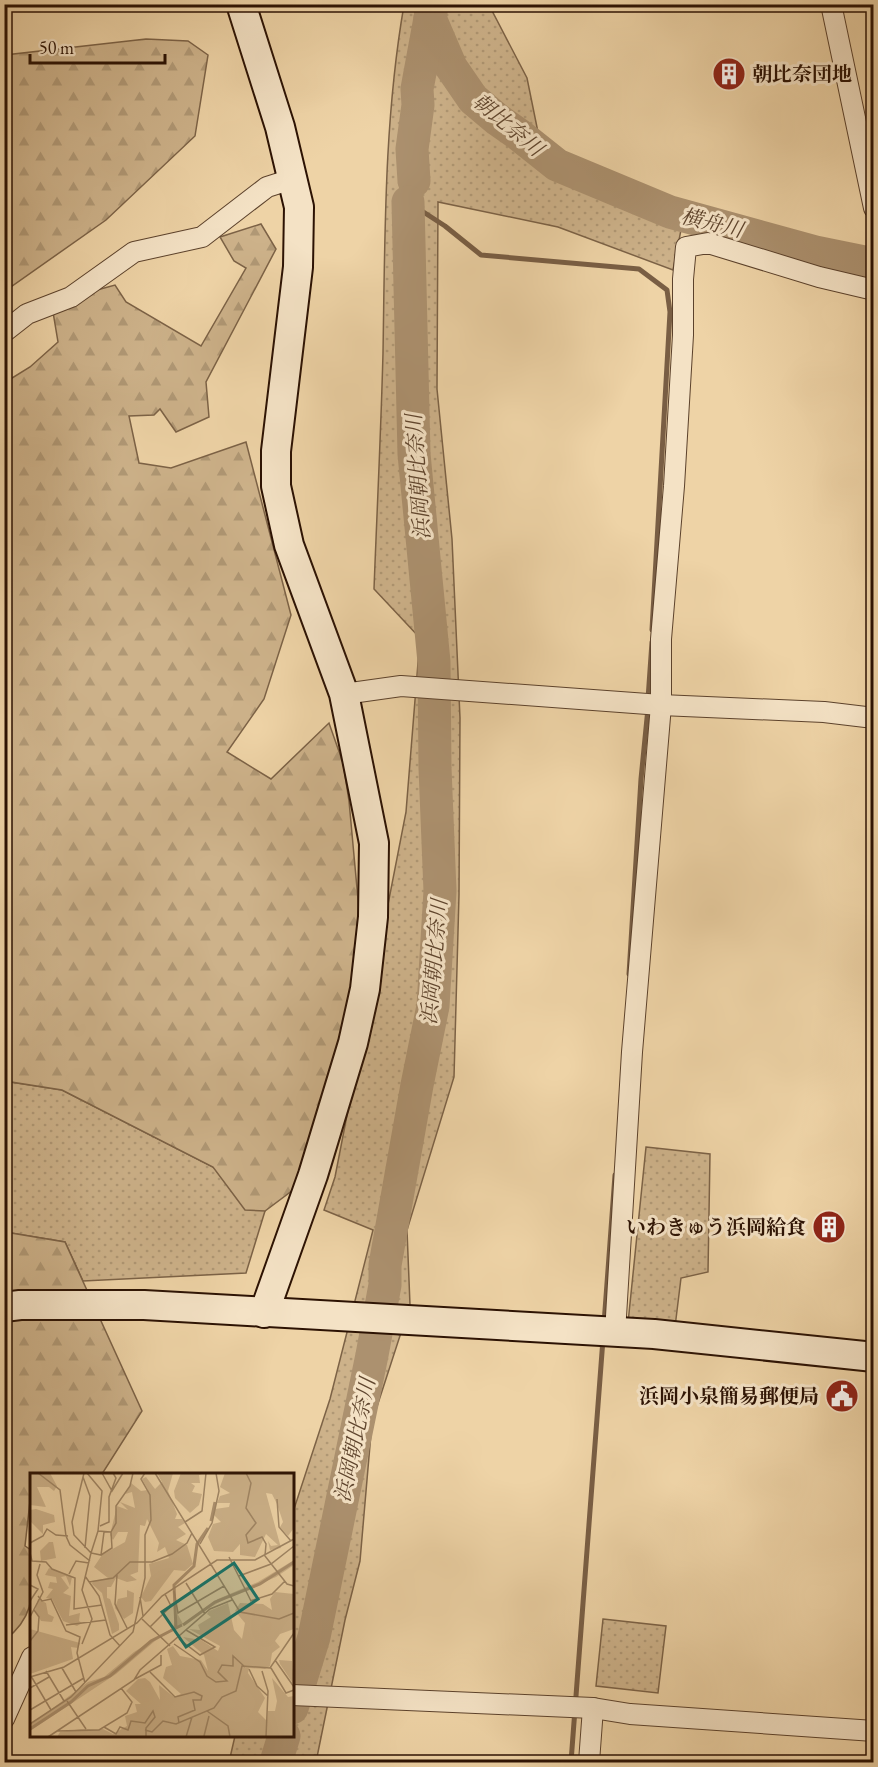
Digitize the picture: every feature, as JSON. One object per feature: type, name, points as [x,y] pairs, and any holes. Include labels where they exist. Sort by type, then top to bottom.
[{"type":"street","points":[[241,4],[280,127],[299,207],[298,267],[276,451],[276,486],[289,545],[344,694],[374,843],[373,917],[365,989],[353,1044],[313,1175],[264,1313]]},
{"type":"street","points":[[831,4],[873,208]]},
{"type":"street","points":[[4,332],[27,314],[71,297],[134,252],[202,237],[267,187],[292,179]]},
{"type":"street","points":[[606,1332],[632,1052],[652,704],[661,639],[674,486],[686,247],[708,243],[819,277],[873,290]]},
{"type":"street","points":[[344,694],[400,686],[652,704],[824,712],[873,718]]},
{"type":"street","points":[[4,1307],[144,1305],[654,1334],[873,1357]]},
{"type":"street","points":[[4,1719],[30,1661]]},
{"type":"street","points":[[294,1695],[593,1708],[630,1714],[873,1731]]},
{"type":"street","points":[[589,1762],[593,1708]]},
{"type":"green space","points":[[404,5],[489,5],[527,78],[541,147],[682,225],[673,270],[558,227],[438,202],[437,389],[452,539],[460,718],[459,895],[454,1077],[407,1230],[410,1305],[372,1422],[360,1561],[345,1620],[316,1762],[229,1762],[235,1737],[294,1737],[294,1509],[330,1399],[373,1230],[324,1210],[335,1177],[406,812],[420,638],[374,589],[385,222],[389,135],[397,48]]},
{"type":"green space","points":[[146,39],[188,41],[208,55],[195,136],[106,220],[5,291],[5,55]]},
{"type":"green space","points":[[261,224],[276,249],[206,382],[209,417],[176,432],[160,409],[154,415],[129,416],[139,463],[171,468],[246,442],[291,615],[264,699],[227,752],[271,779],[329,723],[343,763],[349,801],[361,932],[346,1039],[313,1175],[265,1211],[245,1210],[213,1167],[62,1090],[5,1081],[4,383],[30,367],[58,342],[53,312],[97,290],[115,285],[126,302],[201,346],[246,268],[234,261],[220,237]]},
{"type":"green space","points":[[4,1081],[62,1090],[213,1167],[265,1211],[246,1273],[83,1281],[65,1242],[5,1232]]},
{"type":"green space","points":[[646,1147],[710,1154],[708,1272],[681,1278],[675,1327],[628,1323]]},
{"type":"green space","points":[[5,1232],[65,1242],[142,1411],[103,1473],[30,1473],[30,1501],[25,1546],[30,1549],[30,1603],[23,1620],[5,1640]]},
{"type":"green space","points":[[603,1619],[666,1626],[658,1693],[596,1686]]},
{"type":"waterway","name":"浜岡朝比奈川","points":[[414,181],[412,149],[418,105],[417,89],[431,13]]},
{"type":"waterway","name":"横舟川","points":[[430,18],[451,67],[473,99],[557,165],[670,212],[815,252],[874,264]]},
{"type":"waterway","points":[[414,181],[408,202],[445,226],[481,255],[639,269],[667,290],[670,312],[652,630]]},
{"type":"waterway","name":"浜岡朝比奈川","points":[[294,1702],[314,1637],[372,1355],[385,1285],[385,1265],[433,1006],[440,891],[434,662],[414,454],[408,202]]},
{"type":"waterway","points":[[648,699],[652,642]]},
{"type":"waterway","points":[[629,974],[641,779],[648,708]]},
{"type":"waterway","points":[[604,1324],[615,1175]]},
{"type":"waterway","points":[[571,1762],[603,1339]]},
{"type":"waterway","name":"浜岡朝比奈川","points":[[276,1762],[284,1737]]},
{"type":"place","name":"朝比奈団地","points":[[729,74]]},
{"type":"place","name":"いわきゅう浜岡給食","points":[[829,1227]]},
{"type":"place","name":"浜岡小泉簡易郵便局","points":[[842,1396]]},
{"type":"water label","name":"朝比奈川","points":[[508,125]]}]
